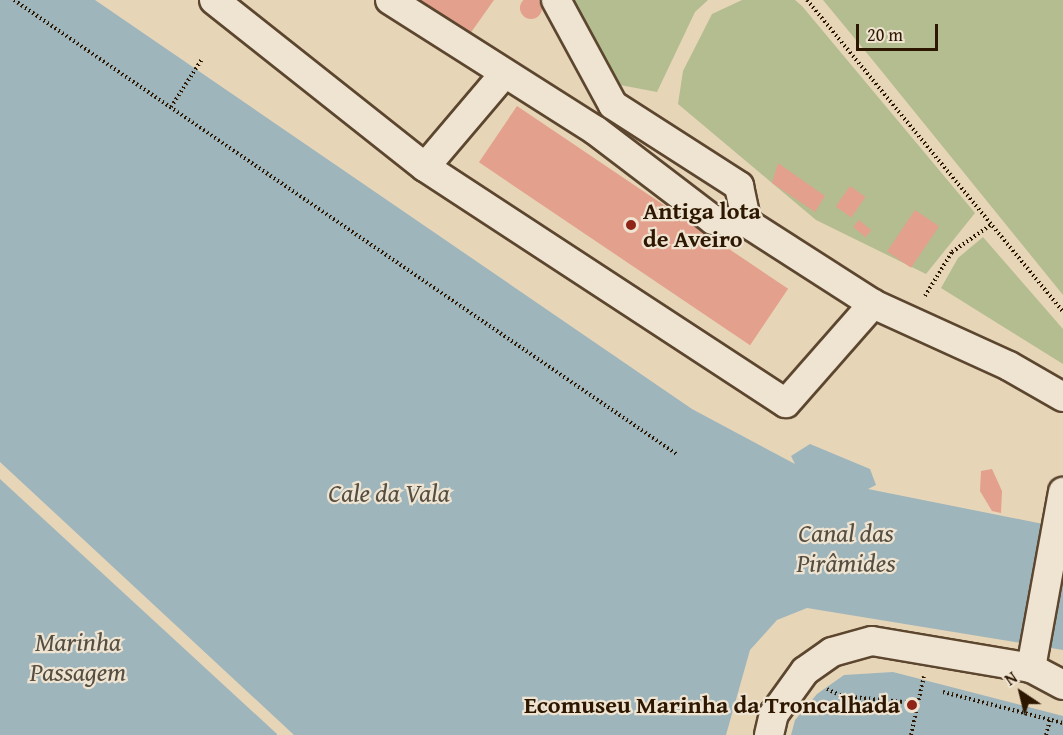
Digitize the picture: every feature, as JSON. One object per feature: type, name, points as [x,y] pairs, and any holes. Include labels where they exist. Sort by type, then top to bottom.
[{"type":"street","points":[[214,0],[425,167],[786,403],[873,304]]},
{"type":"street","points":[[390,0],[595,130],[713,220],[747,223],[873,304],[1010,366],[1063,397]]},
{"type":"street","points":[[556,0],[614,105],[739,186],[747,223]]},
{"type":"street","points":[[425,167],[504,74]]},
{"type":"street","points":[[595,130],[614,105]]},
{"type":"street","points":[[1032,660],[1062,496]]},
{"type":"street","points":[[769,735],[774,714],[817,672],[872,641],[1032,660],[1063,685]]},
{"type":"path","points":[[14,0],[678,455]]},
{"type":"path","points":[[807,0],[1063,312]]},
{"type":"path","points":[[171,107],[202,59]]},
{"type":"path","points":[[910,321],[952,252],[992,224]]},
{"type":"path","points":[[817,672],[842,696],[914,703],[911,735]]},
{"type":"path","points":[[943,692],[1063,723]]},
{"type":"path","points":[[1046,735],[1050,720]]},
{"type":"green space","points":[[571,0],[708,0],[695,12],[657,92],[620,85]]},
{"type":"green space","points":[[742,0],[795,0],[802,6],[975,213],[926,274],[816,220],[678,104],[683,71],[712,14]]},
{"type":"green space","points":[[823,0],[1063,0],[1063,295],[875,63]]},
{"type":"green space","points":[[983,237],[1063,329],[1063,364],[941,288],[958,258]]},
{"type":"water","name":"Cale da Vala","points":[[0,0],[95,0],[692,409],[795,464],[791,456],[810,444],[870,469],[876,485],[868,489],[1063,528],[1063,650],[807,608],[777,620],[750,650],[726,735],[294,735],[0,462]]},
{"type":"water","name":"Marinha Passagem","points":[[0,479],[277,734],[277,735],[0,735]]},
{"type":"water","name":"Ecomuseu Marinha da Troncalhada","points":[[893,672],[1063,716],[1063,735],[791,735],[795,720],[817,694],[844,675]]},
{"type":"building","points":[[531,-3],[541,4],[542,8],[535,18],[531,19],[521,12],[520,8],[527,-2]]},
{"type":"building","points":[[413,0],[494,0],[467,38]]},
{"type":"building","name":"Antiga lota de Aveiro","points":[[517,106],[788,289],[750,345],[479,162]]},
{"type":"building","points":[[778,163],[825,196],[815,212],[772,183]]},
{"type":"building","points":[[850,186],[866,197],[851,217],[836,206]]},
{"type":"building","points":[[915,210],[939,226],[911,268],[887,251]]},
{"type":"building","points":[[859,220],[871,230],[865,237],[853,227]]},
{"type":"building","points":[[992,469],[1002,491],[1001,513],[992,511],[980,491],[981,471]]},
{"type":"place","name":"Antiga lota de Aveiro","points":[[631,225]]},
{"type":"place","name":"Ecomuseu Marinha da Troncalhada","points":[[912,705]]},
{"type":"water label","name":"Canal das Pirâmides","points":[[846,548]]}]
